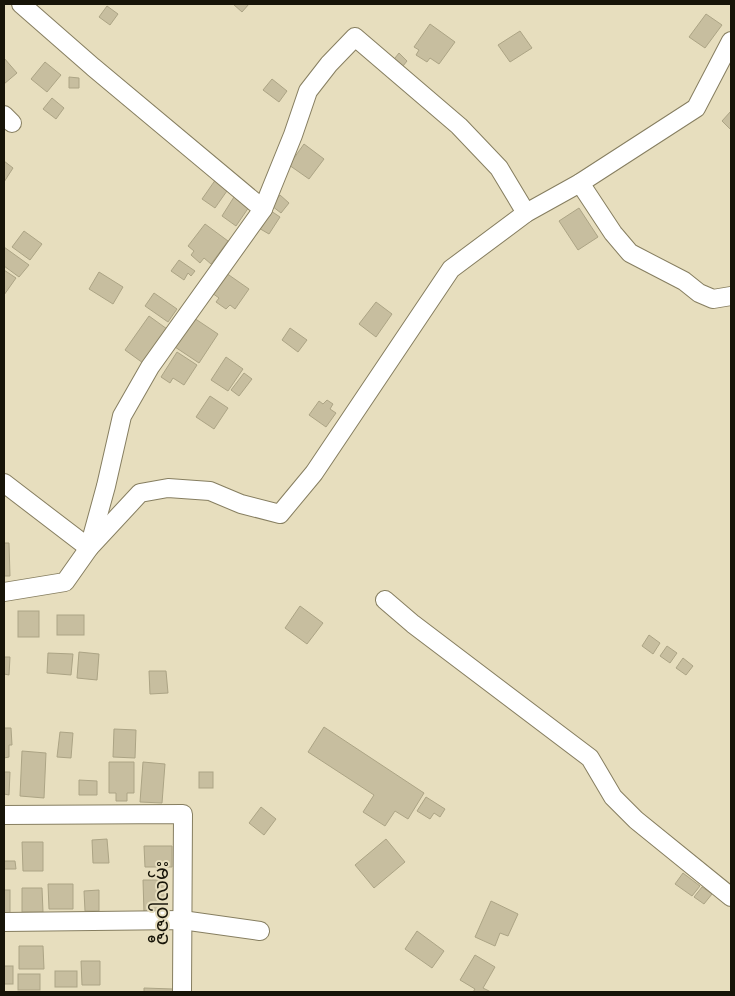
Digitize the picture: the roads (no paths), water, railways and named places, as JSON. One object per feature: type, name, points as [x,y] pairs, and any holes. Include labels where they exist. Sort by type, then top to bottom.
[{"type":"street","points":[[21,4],[263,210]]},
{"type":"street","points":[[89,548],[122,416],[150,367],[263,210],[293,135],[308,91],[329,64],[355,37],[459,126],[498,168],[526,213]]},
{"type":"street","points":[[4,592],[65,582],[89,548],[140,493],[168,488],[210,490],[241,504],[280,514],[314,473],[451,269],[526,213],[580,182],[696,108],[731,41]]},
{"type":"street","points":[[580,182],[613,233],[630,253],[684,281],[713,299],[731,296]]},
{"type":"street","points":[[4,483],[89,548]]},
{"type":"street","points":[[385,600],[413,624],[590,758],[613,797],[636,820],[731,897]]},
{"type":"street","name":"ဇီဇဝါလမ်း","points":[[4,815],[183,814],[182,992]]},
{"type":"street","points":[[4,922],[182,920],[260,931]]}]
